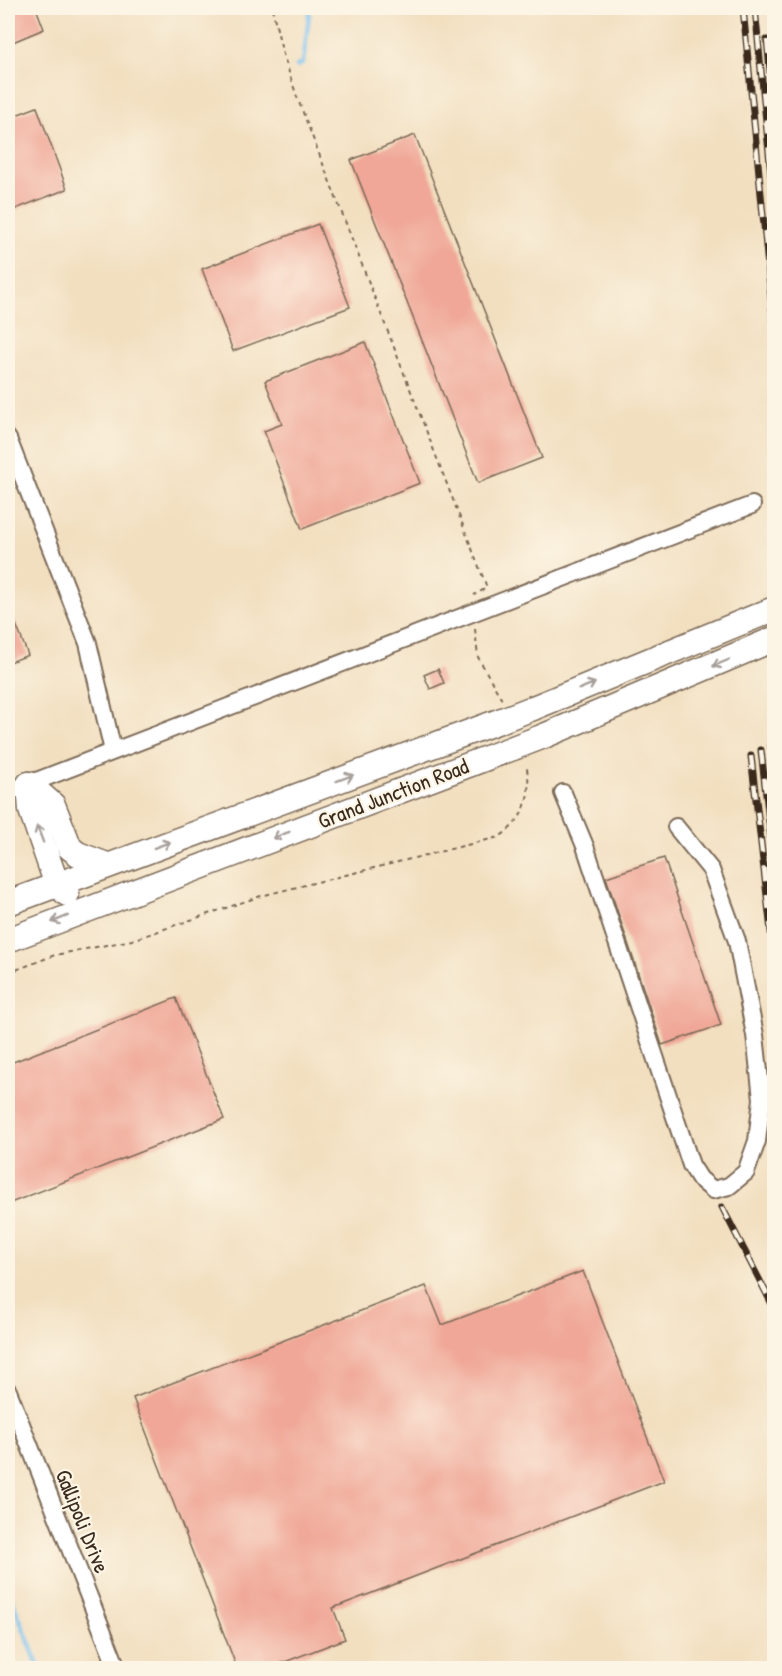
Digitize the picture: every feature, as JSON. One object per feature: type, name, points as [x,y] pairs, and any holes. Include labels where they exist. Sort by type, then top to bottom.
[{"type":"highway","name":"Grand Junction Road","points":[[8,903],[107,866],[501,709],[532,708],[774,609]]},
{"type":"highway","name":"Grand Junction Road","points":[[8,939],[98,904],[519,754],[544,736],[774,639]]},
{"type":"highway","points":[[18,788],[53,805],[70,848],[78,854],[107,866]]},
{"type":"highway","points":[[18,788],[31,810],[57,885],[71,898],[98,904]]},
{"type":"street","points":[[8,439],[88,643],[113,751]]},
{"type":"street","points":[[18,788],[752,505]]},
{"type":"street","points":[[563,793],[585,846],[691,1165],[700,1179],[713,1190],[729,1186],[746,1172],[757,1141],[762,1099],[755,1035],[737,941],[711,870],[676,826]]},
{"type":"street","name":"Gallipoli Drive","points":[[8,1391],[117,1668]]},
{"type":"path","points":[[272,8],[282,51],[297,97],[486,585],[485,589],[471,596],[478,657],[501,709]]},
{"type":"path","points":[[8,973],[54,955],[132,940],[261,896],[499,837],[510,830],[524,813],[529,793],[519,754]]},
{"type":"building","points":[[8,8],[36,8],[44,29],[8,44]]},
{"type":"building","points":[[37,107],[67,189],[8,212],[8,118]]},
{"type":"building","points":[[415,135],[542,458],[478,483],[351,160]]},
{"type":"building","points":[[318,224],[350,307],[233,351],[202,269]]},
{"type":"building","points":[[365,342],[420,483],[302,529],[264,431],[282,424],[265,381]]},
{"type":"building","points":[[8,604],[28,655],[8,663]]},
{"type":"building","points":[[438,669],[444,683],[430,689],[424,675]]},
{"type":"building","points":[[664,858],[721,1025],[662,1045],[606,877]]},
{"type":"building","points":[[176,998],[224,1119],[8,1204],[8,1064]]},
{"type":"building","points":[[583,1271],[664,1481],[333,1608],[345,1639],[269,1668],[237,1668],[133,1398],[426,1286],[442,1325]]},
{"type":"waterway","points":[[297,66],[303,63],[310,8]]},
{"type":"waterway","points":[[8,1589],[39,1668]]},
{"type":"railway","points":[[743,8],[774,329]]},
{"type":"railway","points":[[755,8],[774,204]]},
{"type":"railway","points":[[767,40],[774,109]]},
{"type":"railway","points":[[771,745],[774,772]]},
{"type":"railway","points":[[761,750],[774,864]]},
{"type":"railway","points":[[751,756],[774,957]]},
{"type":"railway","points":[[722,1207],[774,1308]]}]
